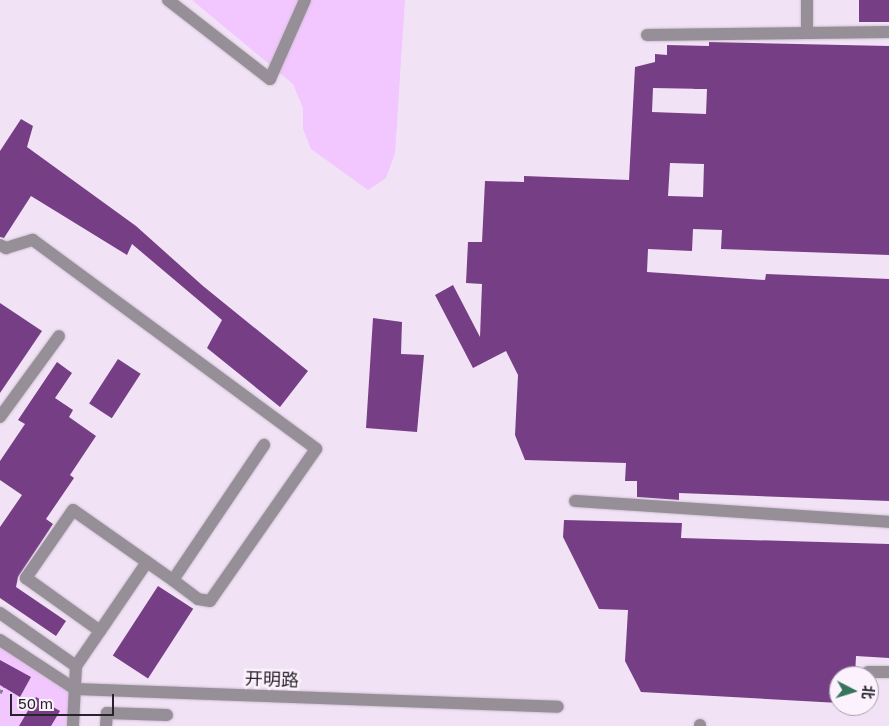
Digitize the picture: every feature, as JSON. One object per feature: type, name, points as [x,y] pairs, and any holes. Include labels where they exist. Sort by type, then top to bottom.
[{"type":"street","points":[[168,0],[270,79],[305,0]]},
{"type":"street","points":[[807,33],[808,0]]},
{"type":"street","points":[[646,35],[889,32]]},
{"type":"street","points":[[0,245],[6,248],[33,240],[316,449],[210,601],[198,599],[73,510],[26,578],[100,631]]},
{"type":"street","points":[[0,417],[59,336]]},
{"type":"street","points":[[173,580],[264,445]]},
{"type":"street","points":[[575,501],[889,522]]},
{"type":"street","points":[[73,726],[76,666],[147,562]]},
{"type":"street","points":[[0,613],[76,666]]},
{"type":"street","points":[[0,640],[75,689]]},
{"type":"street","name":"开明路","points":[[75,689],[558,707]]},
{"type":"street","points":[[106,726],[107,714],[168,715]]},
{"type":"path","points":[[0,693],[3,687]]},
{"type":"shaded area","points":[[192,0],[405,0],[395,153],[386,178],[368,190],[311,149],[303,129],[303,108],[293,84]]},
{"type":"shaded area","points":[[0,640],[75,689],[67,726],[0,726]]},
{"type":"building","points":[[859,0],[889,0],[889,22],[859,22]]},
{"type":"building","points":[[709,42],[889,46],[889,255],[721,249],[722,230],[693,229],[692,251],[648,249],[647,272],[765,280],[766,274],[889,279],[889,501],[679,493],[679,500],[637,497],[637,481],[625,481],[626,463],[525,460],[515,435],[518,375],[506,351],[473,368],[435,295],[453,285],[480,337],[482,284],[466,283],[468,242],[482,242],[485,181],[524,182],[524,176],[629,180],[635,67],[655,62],[655,54],[667,55],[667,45],[709,46]],"holes":[[[653,88],[707,89],[706,114],[652,112]],[[670,163],[704,164],[703,197],[668,196]]]},
{"type":"building","points":[[21,119],[33,126],[27,147],[136,226],[203,286],[308,371],[280,407],[207,348],[222,320],[132,244],[127,255],[31,196],[4,238],[0,237],[0,151]]},
{"type":"building","points":[[0,303],[42,331],[0,393]]},
{"type":"building","points":[[373,318],[402,322],[401,354],[424,355],[417,432],[366,428]]},
{"type":"building","points":[[118,359],[141,374],[112,418],[89,403]]},
{"type":"building","points":[[57,362],[72,373],[55,398],[73,410],[69,417],[96,436],[70,475],[74,478],[46,519],[53,524],[18,577],[16,587],[66,621],[56,636],[0,598],[0,527],[22,495],[0,480],[0,461],[25,424],[18,420]]},
{"type":"building","points":[[564,520],[682,523],[681,538],[889,544],[889,658],[856,656],[856,666],[829,666],[829,702],[641,692],[625,661],[628,610],[599,609],[563,537]]},
{"type":"building","points":[[158,586],[193,609],[148,678],[113,656]]},
{"type":"building","points":[[0,660],[31,677],[20,697],[0,685]]},
{"type":"building","points":[[36,697],[60,711],[51,726],[19,726]]}]
